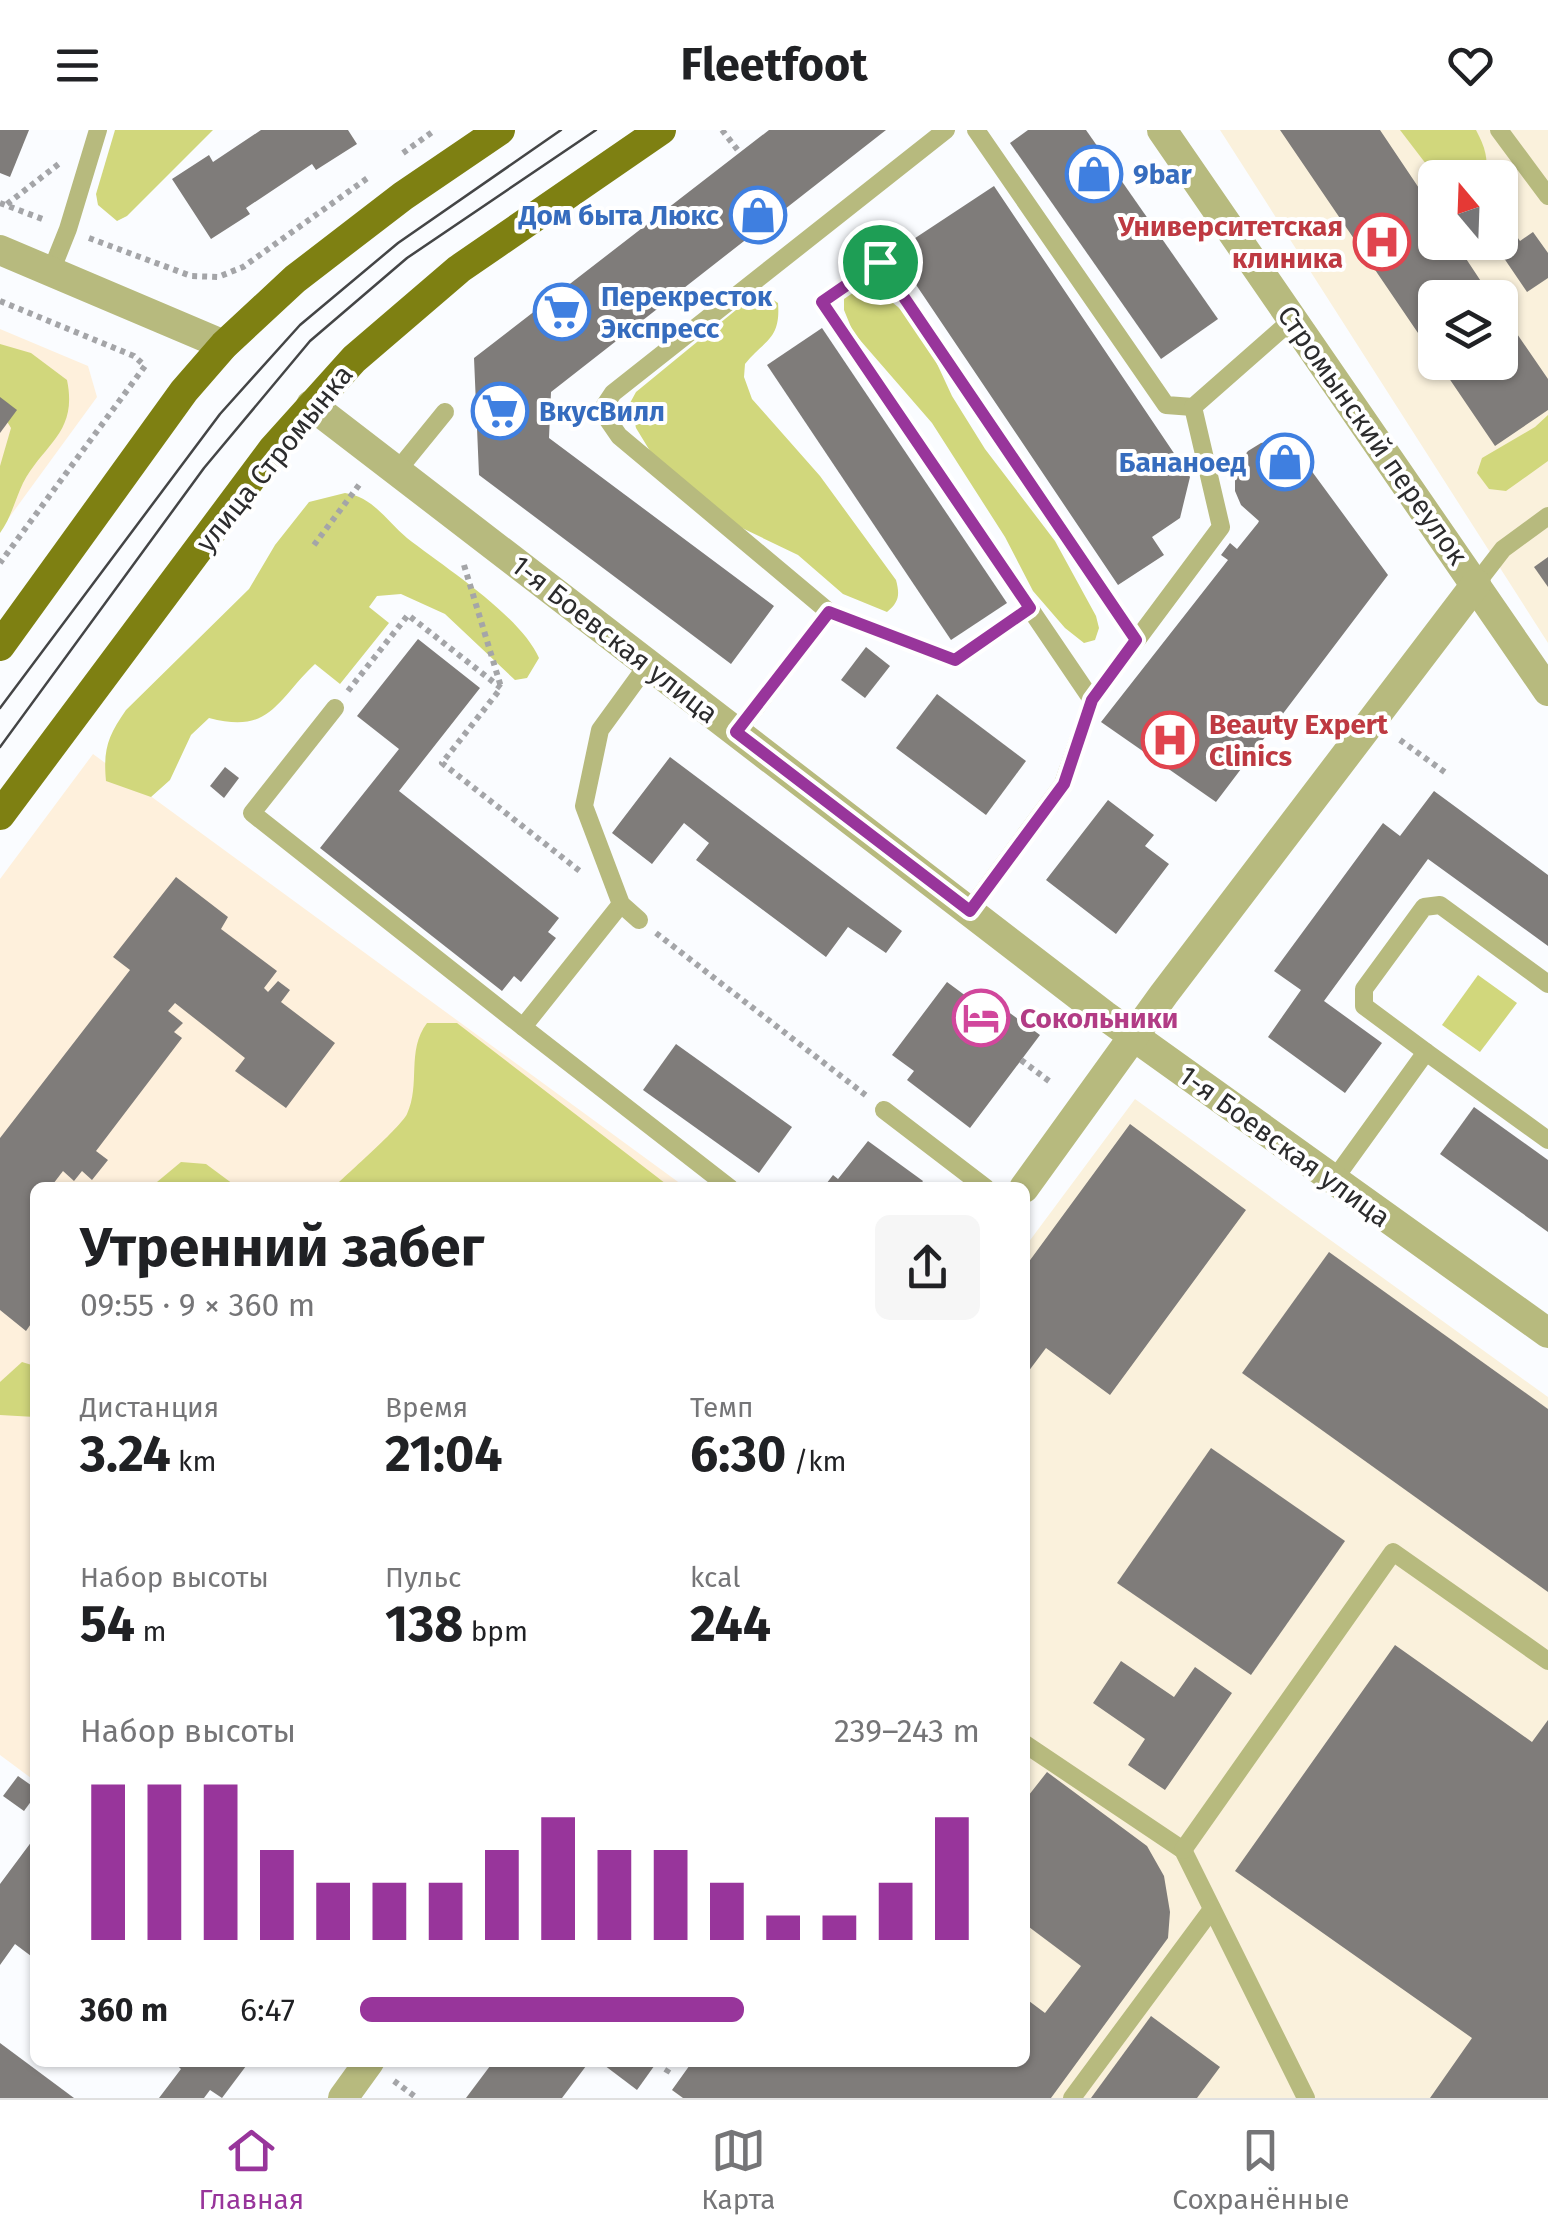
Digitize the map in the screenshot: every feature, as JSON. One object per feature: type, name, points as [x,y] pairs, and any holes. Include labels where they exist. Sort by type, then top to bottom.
[{"type":"main road","points":[[0,646],[184,391],[224,345],[295,279],[403,196],[500,130]]},
{"type":"main road","name":"улица Стромынка","points":[[0,816],[273,449],[354,360],[460,270],[661,130]]},
{"type":"street","name":"Стромынский переулок","points":[[1162,130],[1548,691]]},
{"type":"street","points":[[0,250],[224,345]]},
{"type":"street","name":"1-я Боевская улица","points":[[311,405],[1134,1037],[1548,1333]]},
{"type":"street","points":[[1028,1182],[1476,584]]},
{"type":"street","points":[[342,2098],[379,2070]]},
{"type":"lane","points":[[52,270],[98,130]]},
{"type":"lane","points":[[736,732],[829,612],[619,436],[608,420],[606,405],[613,393],[946,130]]},
{"type":"lane","points":[[976,130],[1166,405],[1192,407],[1293,320]]},
{"type":"lane","points":[[1499,130],[1548,196]]},
{"type":"lane","points":[[1092,700],[822,302],[880,262],[1136,640]]},
{"type":"lane","points":[[970,911],[1064,784],[1092,700],[1221,527],[1192,407]]},
{"type":"lane","points":[[397,472],[445,412]]},
{"type":"lane","points":[[1476,584],[1503,549],[1548,516]]},
{"type":"lane","points":[[639,920],[621,904],[584,806],[594,726],[648,664]]},
{"type":"lane","points":[[335,708],[252,813],[722,1182]]},
{"type":"lane","points":[[524,1027],[621,904]]},
{"type":"lane","points":[[1548,984],[1440,906],[1424,907],[1364,989],[1364,1006],[1548,1140]]},
{"type":"lane","points":[[1332,1180],[1426,1052]]},
{"type":"lane","points":[[884,1110],[978,1182]]},
{"type":"lane","points":[[1182,1850],[1393,1552],[1548,1661]]},
{"type":"lane","points":[[1030,1747],[1182,1850],[1306,2098]]},
{"type":"lane","points":[[1072,2098],[1212,1910]]},
{"type":"path","points":[[401,154],[433,130]]},
{"type":"path","points":[[722,130],[740,153]]},
{"type":"path","points":[[6,205],[69,155]]},
{"type":"path","points":[[176,271],[192,276],[218,276],[243,267],[370,177]]},
{"type":"path","points":[[0,301],[134,356],[145,366],[0,562]]},
{"type":"path","points":[[314,545],[359,485]]},
{"type":"path","points":[[462,560],[501,688]]},
{"type":"path","points":[[829,612],[955,660],[1030,608]]},
{"type":"path","points":[[335,708],[408,615],[501,688]]},
{"type":"path","points":[[501,688],[442,763],[621,904]]},
{"type":"path","points":[[1400,740],[1446,773]]},
{"type":"path","points":[[639,920],[884,1110]]},
{"type":"path","points":[[1021,1060],[1054,1084]]},
{"type":"path","points":[[666,2074],[671,2067]]},
{"type":"path","points":[[379,2070],[417,2098]]},
{"type":"shaded area","points":[[1220,130],[1548,130],[1548,643]]},
{"type":"shaded area","points":[[0,329],[88,366],[97,397],[0,530]]},
{"type":"shaded area","points":[[93,754],[678,1182],[30,1182],[30,1777],[0,1755],[0,879]]},
{"type":"shaded area","points":[[1135,1099],[1548,1397],[1548,2098],[683,2098],[672,2090],[689,2067],[1030,2067],[1030,1240]]},
{"type":"green space","points":[[115,130],[213,130],[127,216],[117,221],[98,205],[96,194]]},
{"type":"green space","points":[[1400,130],[1476,130],[1486,160],[1423,160]]},
{"type":"green space","points":[[853,290],[878,291],[903,311],[932,353],[952,396],[985,449],[1055,541],[1096,616],[1099,628],[1095,640],[1084,643],[1065,628],[1033,591],[1005,537],[932,423],[853,332],[844,310],[844,298]]},
{"type":"green space","points":[[763,293],[778,303],[777,325],[745,364],[744,377],[752,399],[820,476],[896,580],[898,598],[887,612],[843,594],[798,555],[742,528],[661,469],[636,428],[630,403],[636,392],[753,296]]},
{"type":"green space","points":[[0,344],[31,353],[67,380],[69,398],[63,425],[31,469],[0,533],[0,466],[11,428],[0,410]]},
{"type":"green space","points":[[1548,415],[1548,461],[1506,491],[1489,489],[1477,473],[1482,458]]},
{"type":"green space","points":[[345,493],[372,505],[516,625],[539,658],[527,678],[515,680],[445,614],[401,594],[377,596],[369,607],[389,623],[340,684],[315,664],[280,702],[259,718],[230,722],[209,718],[191,735],[170,780],[151,797],[106,781],[108,743],[126,710],[249,589],[275,545],[309,502]]},
{"type":"green space","points":[[1478,975],[1517,1003],[1480,1052],[1442,1025]]},
{"type":"green space","points":[[427,1023],[457,1023],[664,1182],[339,1182],[407,1114],[421,1034]]},
{"type":"green space","points":[[181,1162],[206,1164],[230,1182],[157,1182]]},
{"type":"green space","points":[[22,1362],[30,1364],[30,1417],[0,1415],[0,1382]]},
{"type":"building","points":[[0,130],[29,130],[10,177],[0,173]]},
{"type":"building","points":[[261,130],[348,130],[357,144],[316,170],[312,164],[246,208],[250,214],[211,239],[172,179],[209,155],[213,162]]},
{"type":"building","points":[[769,130],[886,130],[551,392],[549,438],[774,606],[731,664],[479,475],[474,358]]},
{"type":"building","points":[[1028,130],[1086,130],[1218,319],[1161,359],[1010,143]]},
{"type":"building","points":[[1280,130],[1380,130],[1418,187],[1418,260],[1467,260],[1480,280],[1418,280],[1418,333]]},
{"type":"building","points":[[994,186],[1190,477],[1180,518],[1152,537],[1164,555],[1118,585],[894,252]]},
{"type":"building","points":[[1533,232],[1548,253],[1548,278],[1527,292],[1505,260],[1518,260],[1518,238],[1520,241]]},
{"type":"building","points":[[822,328],[1007,603],[951,640],[767,365]]},
{"type":"building","points":[[1518,335],[1548,379],[1548,410],[1495,446],[1450,380],[1518,380]]},
{"type":"building","points":[[0,397],[17,410],[0,433]]},
{"type":"building","points":[[1275,440],[1290,442],[1310,456],[1305,462],[1388,575],[1216,802],[1101,722],[1228,560],[1221,555],[1230,543],[1237,549],[1258,523],[1241,505],[1235,477],[1239,462],[1248,451]]},
{"type":"building","points":[[1548,557],[1548,587],[1534,567]]},
{"type":"building","points":[[418,639],[480,688],[399,791],[559,918],[548,932],[556,938],[521,982],[514,976],[502,991],[320,848],[399,749],[357,716]]},
{"type":"building","points":[[866,647],[890,666],[865,698],[841,680]]},
{"type":"building","points":[[937,694],[1026,761],[986,815],[896,748]]},
{"type":"building","points":[[670,757],[902,931],[886,953],[848,927],[826,957],[696,860],[709,843],[684,823],[652,864],[612,833]]},
{"type":"building","points":[[225,767],[239,778],[224,798],[210,786]]},
{"type":"building","points":[[1434,791],[1548,875],[1548,946],[1428,859],[1324,1001],[1382,1043],[1345,1093],[1268,1037],[1301,990],[1274,971],[1383,823],[1400,836]]},
{"type":"building","points":[[1108,800],[1154,835],[1145,846],[1169,864],[1116,934],[1046,880]]},
{"type":"building","points":[[176,877],[228,917],[221,929],[277,971],[264,988],[268,992],[278,981],[290,990],[281,1002],[335,1043],[286,1108],[235,1071],[245,1058],[175,1003],[168,1011],[183,1023],[174,1032],[182,1038],[96,1151],[108,1160],[92,1180],[82,1171],[74,1181],[63,1171],[55,1182],[30,1182],[30,1325],[26,1331],[0,1310],[0,1138],[130,970],[113,957]]},
{"type":"building","points":[[947,982],[974,1002],[981,992],[1040,1035],[970,1128],[907,1080],[914,1071],[892,1055]]},
{"type":"building","points":[[676,1044],[792,1127],[759,1173],[643,1090]]},
{"type":"building","points":[[1474,1107],[1548,1160],[1548,1232],[1440,1154]]},
{"type":"building","points":[[1130,1124],[1246,1210],[1110,1395],[1046,1348],[1030,1369],[1030,1260]]},
{"type":"building","points":[[868,1141],[923,1181],[828,1182],[833,1175],[838,1179]]},
{"type":"building","points":[[1329,1252],[1548,1409],[1548,1592],[1242,1373]]},
{"type":"building","points":[[1211,1448],[1345,1541],[1251,1675],[1117,1583]]},
{"type":"building","points":[[1395,1645],[1532,1742],[1548,1720],[1548,2098],[1430,2098],[1472,2038],[1235,1871]]},
{"type":"building","points":[[1121,1661],[1174,1697],[1195,1667],[1232,1693],[1165,1790],[1128,1765],[1145,1739],[1093,1703]]},
{"type":"building","points":[[1047,1772],[1147,1846],[1164,1876],[1170,1912],[1168,1938],[1051,2098],[683,2098],[672,2090],[688,2067],[1030,2067],[1030,2002],[1045,2013],[1081,1966],[1030,1928],[1030,1794]]},
{"type":"building","points":[[18,1776],[30,1784],[30,1803],[24,1811],[3,1796]]},
{"type":"building","points":[[30,1844],[30,1955],[15,1944],[0,1965],[0,1884]]},
{"type":"building","points":[[1151,2016],[1220,2067],[1197,2098],[1091,2098]]},
{"type":"building","points":[[0,2043],[74,2098],[0,2098]]},
{"type":"building","points":[[179,2067],[245,2067],[222,2098],[210,2090],[204,2098],[159,2098],[181,2069]]},
{"type":"building","points":[[489,2067],[585,2067],[562,2098],[466,2098]]},
{"type":"building","points":[[607,2067],[653,2067],[637,2090]]},
{"type":"tram line","points":[[0,708],[220,414],[300,325],[398,243],[561,130]]},
{"type":"tram line","points":[[0,747],[204,468],[310,341],[407,258],[596,130]]},
{"type":"place","name":"9bar","points":[[1094,174]]},
{"type":"place","name":"Дом быта Люкс","points":[[758,215]]},
{"type":"place","name":"Университетская клиника","points":[[1382,242]]},
{"type":"place","name":"Перекресток Экспресс","points":[[562,312]]},
{"type":"place","name":"ВкусВилл","points":[[500,411]]},
{"type":"place","name":"Бананоед","points":[[1285,462]]},
{"type":"place","name":"Beauty Expert Clinics","points":[[1170,740]]},
{"type":"place","name":"Сокольники","points":[[981,1018]]},
{"type":"route","points":[[880,262],[1136,640],[1092,700],[1064,784],[970,911],[736,732],[829,612],[955,660],[1030,608],[822,302],[880,262]]}]
